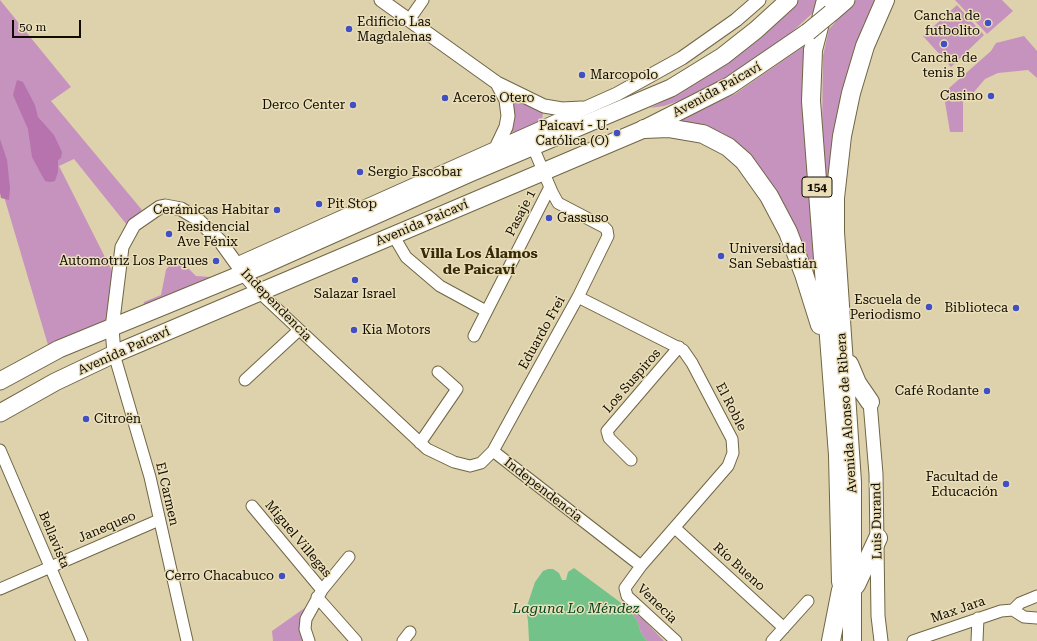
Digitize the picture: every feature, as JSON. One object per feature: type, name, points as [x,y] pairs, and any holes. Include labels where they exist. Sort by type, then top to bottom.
[{"type":"highway","name":"Avenida Alonso de Ribera","points":[[840,641],[846,593],[852,482],[835,232],[835,198],[838,160],[846,114],[858,69],[885,0]]},
{"type":"highway","name":"Avenida Alonso de Ribera","points":[[829,6],[813,50],[811,102],[838,455],[846,593],[852,641]]},
{"type":"highway","points":[[644,129],[674,129],[703,134],[728,147],[751,170],[779,214],[797,253],[811,295],[831,374]]},
{"type":"highway","points":[[843,344],[853,375],[870,402]]},
{"type":"highway","points":[[831,641],[846,593],[860,573],[878,538]]},
{"type":"main road","name":"Avenida Paicaví","points":[[0,380],[49,354],[112,328],[240,269],[638,103],[689,78],[740,43],[789,0]]},
{"type":"main road","name":"Avenida Paicaví","points":[[0,413],[55,382],[114,354],[393,235],[546,179],[729,86],[808,32],[829,6],[846,0]]},
{"type":"street","points":[[381,0],[498,83],[544,106],[562,109],[589,107]]},
{"type":"street","points":[[409,20],[423,0]]},
{"type":"street","name":"Avenida Paicaví","points":[[240,269],[496,148],[636,85],[682,58],[736,20],[759,0]]},
{"type":"street","points":[[496,148],[506,127],[508,116],[506,100],[498,83]]},
{"type":"street","points":[[533,147],[546,179]]},
{"type":"street","name":"Eduardo Frei","points":[[493,451],[578,297],[607,241],[608,232],[604,227],[563,207],[556,199],[546,179]]},
{"type":"street","name":"Pasaje 1","points":[[474,336],[546,179]]},
{"type":"street","name":"Independencia","points":[[114,354],[112,328],[120,260],[125,241],[138,221],[160,207],[165,206],[181,209],[193,216],[220,241],[240,269],[260,293],[420,442],[444,458],[470,466],[481,463],[493,451],[641,566]]},
{"type":"street","points":[[393,235],[406,257],[440,286],[486,311]]},
{"type":"street","name":"El Roble","points":[[578,297],[679,348],[692,363],[730,434],[733,446],[731,460],[728,466],[641,566]]},
{"type":"street","points":[[245,380],[299,330]]},
{"type":"street","name":"Los Suspiros","points":[[631,460],[609,438],[607,434],[679,348]]},
{"type":"street","name":"El Carmen","points":[[114,354],[148,472],[187,641]]},
{"type":"street","points":[[0,371],[28,366]]},
{"type":"street","points":[[420,442],[457,389],[438,372]]},
{"type":"street","name":"Luis Durand","points":[[870,402],[876,474],[878,610],[881,641]]},
{"type":"street","name":"Bellavista","points":[[0,450],[82,641]]},
{"type":"street","name":"Miguel Villegas","points":[[252,506],[356,641]]},
{"type":"street","name":"Janequeo","points":[[0,589],[159,520]]},
{"type":"street","name":"Río Bueno","points":[[675,528],[784,628]]},
{"type":"street","points":[[309,641],[305,629],[306,619],[320,593],[349,557]]},
{"type":"street","name":"Venecia","points":[[641,566],[626,584],[626,594],[676,641]]},
{"type":"street","name":"Max Jara","points":[[914,641],[978,618],[1001,611],[1013,610],[1020,603],[1037,596]]},
{"type":"street","points":[[772,641],[808,601]]},
{"type":"street","points":[[1013,610],[1024,617],[1037,618]]},
{"type":"street","points":[[978,618],[978,641]]},
{"type":"street","points":[[403,641],[410,632]]},
{"type":"shaded area","points":[[0,0],[71,87],[51,101],[142,210],[127,225],[74,159],[59,166],[112,271],[108,320],[48,345],[0,183]]},
{"type":"shaded area","points":[[799,0],[820,0],[816,10],[780,43],[713,85],[684,99],[664,106],[650,108],[682,92],[722,64]]},
{"type":"shaded area","points":[[856,0],[878,0],[826,223],[822,135],[823,56],[829,29]]},
{"type":"shaded area","name":"Cancha de futbolito","points":[[955,0],[1002,0],[1013,11],[987,34]]},
{"type":"shaded area","points":[[957,5],[984,35],[951,67],[923,36]]},
{"type":"shaded area","points":[[1024,36],[1037,51],[1037,78],[1028,70],[998,73],[985,79],[974,92],[963,100],[963,132],[950,132],[945,102],[948,89],[991,51],[996,43]]},
{"type":"shaded area","points":[[807,44],[819,288],[806,255],[746,158],[672,122],[735,94]]},
{"type":"shaded area","points":[[17,80],[23,82],[35,105],[38,117],[54,135],[62,152],[61,158],[58,160],[58,172],[55,181],[45,181],[32,157],[28,129],[13,95]]},
{"type":"shaded area","points":[[516,99],[543,112],[542,121],[513,133],[511,131],[512,104]]},
{"type":"shaded area","points":[[0,139],[7,160],[10,188],[9,200],[1,198],[0,193]]},
{"type":"shaded area","points":[[172,261],[182,262],[196,276],[211,277],[143,306],[144,302],[161,295],[166,270]]},
{"type":"shaded area","points":[[306,607],[300,632],[304,641],[273,641],[272,631]]},
{"type":"shaded area","points":[[628,608],[644,620],[664,641],[647,641],[641,633],[637,620]]},
{"type":"water","name":"Laguna Lo Méndez","points":[[574,568],[628,608],[637,620],[641,633],[647,641],[529,641],[526,609],[535,582],[543,571],[548,569],[553,569],[559,573],[562,580],[566,580],[568,572]]},
{"type":"place","name":"Cancha de futbolito","points":[[988,23]]},
{"type":"place","name":"Edificio Las Magdalenas","points":[[349,29]]},
{"type":"place","name":"Cancha de tenis B","points":[[944,44]]},
{"type":"place","name":"Marcopolo","points":[[582,75]]},
{"type":"place","name":"Casino","points":[[991,96]]},
{"type":"place","name":"Aceros Otero","points":[[445,98]]},
{"type":"place","name":"Derco Center","points":[[353,105]]},
{"type":"place","name":"Paicaví - U. Católica (O)","points":[[617,133]]},
{"type":"place","name":"Sergio Escobar","points":[[360,172]]},
{"type":"place","name":"Pit Stop","points":[[319,204]]},
{"type":"place","name":"Cerámicas Habitar","points":[[277,210]]},
{"type":"place","name":"Gassuso","points":[[549,218]]},
{"type":"place","name":"Residencial Ave Fénix","points":[[169,234]]},
{"type":"place","name":"Universidad San Sebastián","points":[[721,256]]},
{"type":"place","name":"Automotriz Los Parques","points":[[216,261]]},
{"type":"place","name":"Salazar Israel","points":[[355,280]]},
{"type":"place","name":"Escuela de Periodismo","points":[[929,307]]},
{"type":"place","name":"Biblioteca","points":[[1016,308]]},
{"type":"place","name":"Kia Motors","points":[[354,330]]},
{"type":"place","name":"Café Rodante","points":[[987,391]]},
{"type":"place","name":"Citroën","points":[[86,419]]},
{"type":"place","name":"Facultad de Educación","points":[[1006,484]]},
{"type":"place","name":"Cerro Chacabuco","points":[[282,576]]},
{"type":"district","name":"Villa Los Álamos de Paicaví","points":[[479,262]]}]
